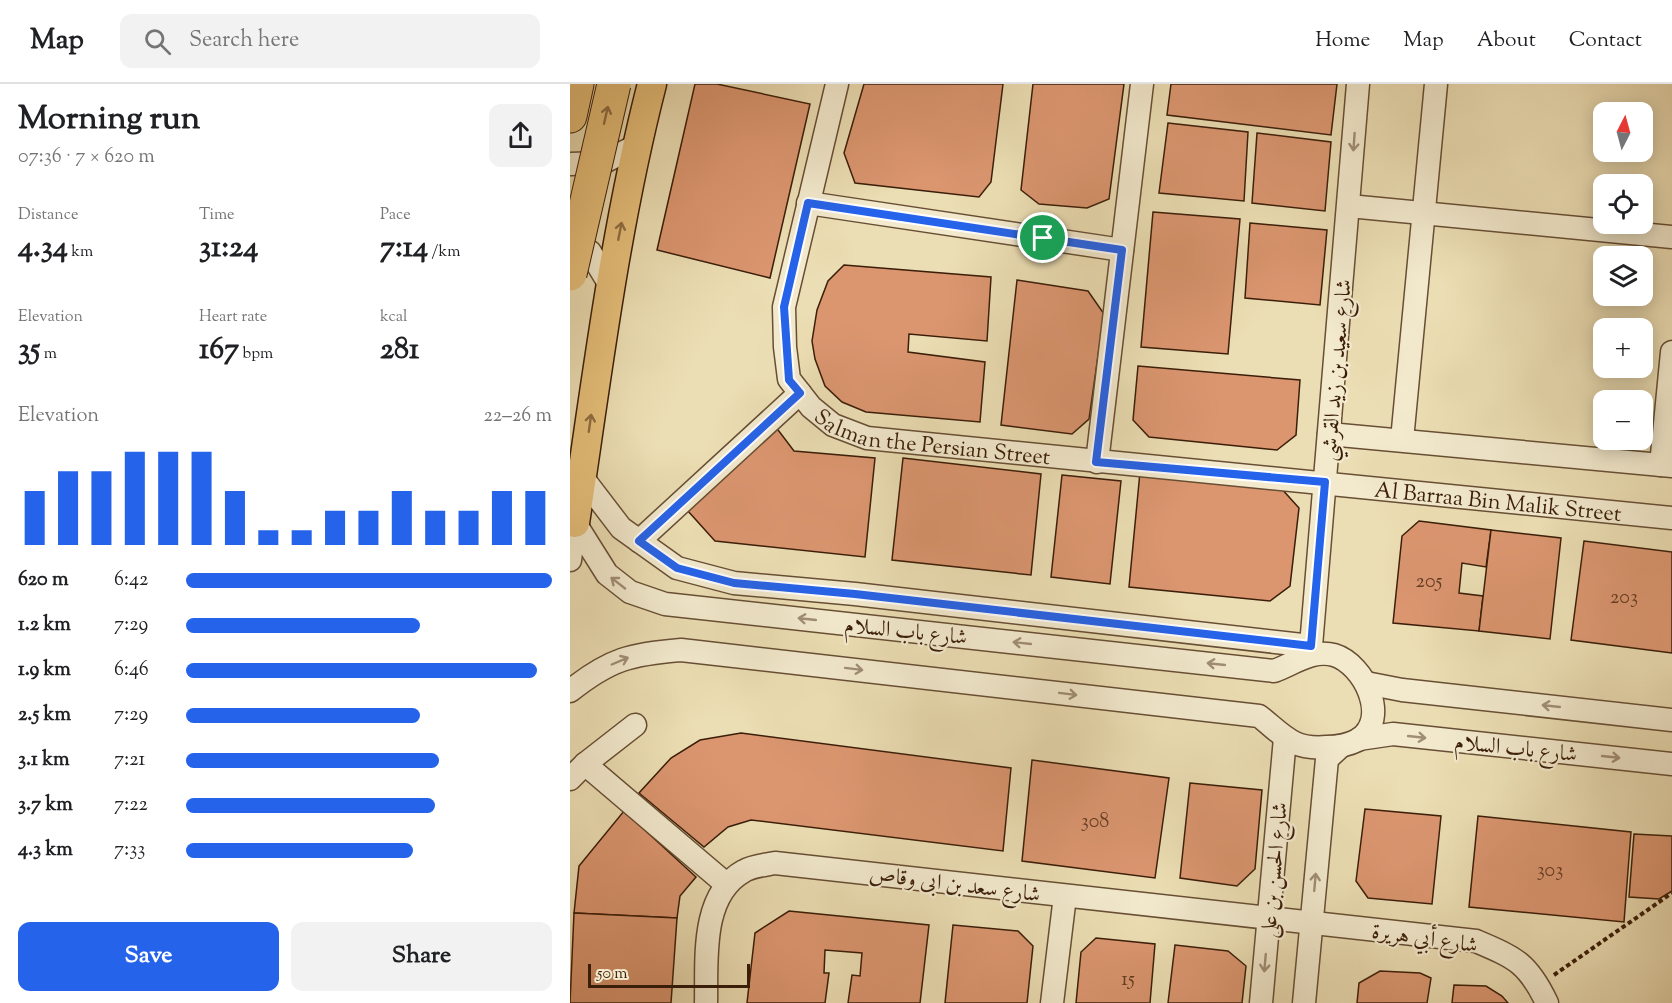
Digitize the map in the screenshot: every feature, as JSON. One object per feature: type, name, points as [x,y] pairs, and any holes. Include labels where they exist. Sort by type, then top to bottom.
[{"type":"highway","points":[[570,116],[577,84]]},
{"type":"highway","points":[[570,274],[614,84]]},
{"type":"main road","points":[[575,523],[576,477],[636,146],[652,84]]},
{"type":"street","name":"Salman the Persian Street","points":[[837,84],[784,307],[789,380],[811,407],[833,425],[867,438],[1096,462],[1325,482]]},
{"type":"street","points":[[1096,462],[1142,84]]},
{"type":"street","name":"شارع سعيد بن زيد القرشي","points":[[1309,651],[1358,84]]},
{"type":"street","points":[[1402,440],[1436,84]]},
{"type":"street","points":[[570,164],[602,163],[636,146]]},
{"type":"street","points":[[808,203],[1122,250]]},
{"type":"street","points":[[1349,206],[1672,237]]},
{"type":"street","points":[[570,239],[590,252],[610,285]]},
{"type":"street","points":[[1329,434],[1667,465],[1672,352]]},
{"type":"street","points":[[639,541],[800,393]]},
{"type":"street","points":[[576,477],[621,528],[677,568],[734,583],[855,594],[1309,651],[1334,655],[1357,667],[1366,683]]},
{"type":"street","name":"Al Barraa Bin Malik Street","points":[[1325,482],[1672,518]]},
{"type":"street","points":[[570,560],[575,523]]},
{"type":"street","name":"شارع باب السلام","points":[[575,523],[607,574],[630,592],[665,604],[1274,671],[1309,651]]},
{"type":"street","name":"شارع باب السلام","points":[[570,691],[595,671],[638,653],[681,650],[1258,716],[1285,738],[1313,748],[1393,734],[1672,764]]},
{"type":"street","name":"شارع باب السلام","points":[[1366,683],[1402,690],[1672,720]]},
{"type":"street","name":"شارع الحسن بن على","points":[[1304,1003],[1327,759],[1368,727],[1372,715],[1371,696],[1366,683]]},
{"type":"street","points":[[635,725],[577,771],[726,884],[715,905],[707,942],[706,1003]]},
{"type":"street","name":"شارع الحسن بن على","points":[[1261,1003],[1285,738]]},
{"type":"street","name":"شارع سعد بن ابى وقاص","points":[[726,884],[745,870],[775,863],[1312,922]]},
{"type":"street","points":[[1052,1003],[1065,896]]},
{"type":"street","name":"شارع أبي هريرة","points":[[1312,922],[1476,941],[1516,958],[1543,994]]},
{"type":"path","points":[[1543,994],[1672,893]]},
{"type":"building","points":[[695,84],[717,84],[810,104],[770,278],[657,250]]},
{"type":"building","points":[[864,84],[1003,84],[991,182],[979,197],[855,183],[844,153]]},
{"type":"building","points":[[1033,84],[1124,84],[1109,199],[1087,208],[1039,204],[1021,190]]},
{"type":"building","points":[[1171,84],[1337,84],[1331,135],[1167,115]]},
{"type":"building","points":[[1168,123],[1248,132],[1244,201],[1159,193]]},
{"type":"building","points":[[1257,133],[1331,142],[1325,211],[1252,203]]},
{"type":"building","points":[[1153,212],[1240,219],[1228,354],[1141,347]]},
{"type":"building","points":[[1250,223],[1327,230],[1320,305],[1245,298]]},
{"type":"building","points":[[844,265],[991,277],[987,341],[909,334],[908,352],[985,362],[980,422],[866,412],[842,402],[825,386],[815,359],[812,341],[817,310],[828,281]]},
{"type":"building","points":[[1017,280],[1088,291],[1104,314],[1089,419],[1072,434],[1001,425]]},
{"type":"building","points":[[1138,366],[1300,380],[1296,435],[1277,450],[1149,437],[1133,420]]},
{"type":"building","points":[[769,418],[794,451],[875,458],[865,557],[715,541],[678,500]]},
{"type":"building","points":[[903,458],[1041,474],[1031,575],[892,560]]},
{"type":"building","points":[[1140,472],[1280,487],[1299,508],[1290,586],[1270,601],[1129,587]]},
{"type":"building","points":[[1062,475],[1121,481],[1110,584],[1051,577]]},
{"type":"building","points":[[1419,521],[1491,530],[1486,567],[1462,563],[1459,593],[1483,596],[1479,631],[1393,623],[1402,536]]},
{"type":"building","points":[[1491,530],[1561,538],[1550,639],[1479,631]]},
{"type":"building","points":[[1584,541],[1672,552],[1672,653],[1571,640]]},
{"type":"building","points":[[741,733],[1011,768],[1003,851],[751,820],[728,827],[704,847],[639,793],[671,758],[700,740]]},
{"type":"building","points":[[1032,760],[1169,778],[1155,878],[1022,861]]},
{"type":"building","points":[[1190,783],[1262,790],[1255,869],[1237,886],[1180,878]]},
{"type":"building","points":[[1365,809],[1441,816],[1432,904],[1368,898],[1356,881]]},
{"type":"building","points":[[624,811],[696,877],[680,896],[677,918],[574,913],[579,866]]},
{"type":"building","points":[[1478,816],[1631,832],[1624,922],[1469,907]]},
{"type":"building","points":[[1634,834],[1672,836],[1672,891],[1659,899],[1629,897]]},
{"type":"building","points":[[789,911],[929,925],[920,1003],[848,1003],[852,975],[860,976],[862,953],[825,950],[824,973],[829,973],[825,1003],[747,1003],[755,933]]},
{"type":"building","points":[[574,913],[677,918],[671,1003],[570,1003]]},
{"type":"building","points":[[953,925],[1018,931],[1033,946],[1027,1003],[945,1003]]},
{"type":"building","points":[[1096,938],[1155,944],[1150,1003],[1076,1003],[1081,952]]},
{"type":"building","points":[[1175,945],[1228,951],[1246,966],[1242,1003],[1168,1003]]},
{"type":"building","points":[[1380,971],[1420,973],[1431,978],[1427,1003],[1357,1003],[1359,983]]},
{"type":"building","points":[[1454,985],[1486,986],[1502,996],[1508,1003],[1452,1003]]},
{"type":"route","points":[[808,203],[1043,238],[1122,250],[1096,462],[1325,482],[1311,646],[855,594],[734,583],[677,568],[639,541],[800,393],[789,380],[784,307],[808,203]]}]
